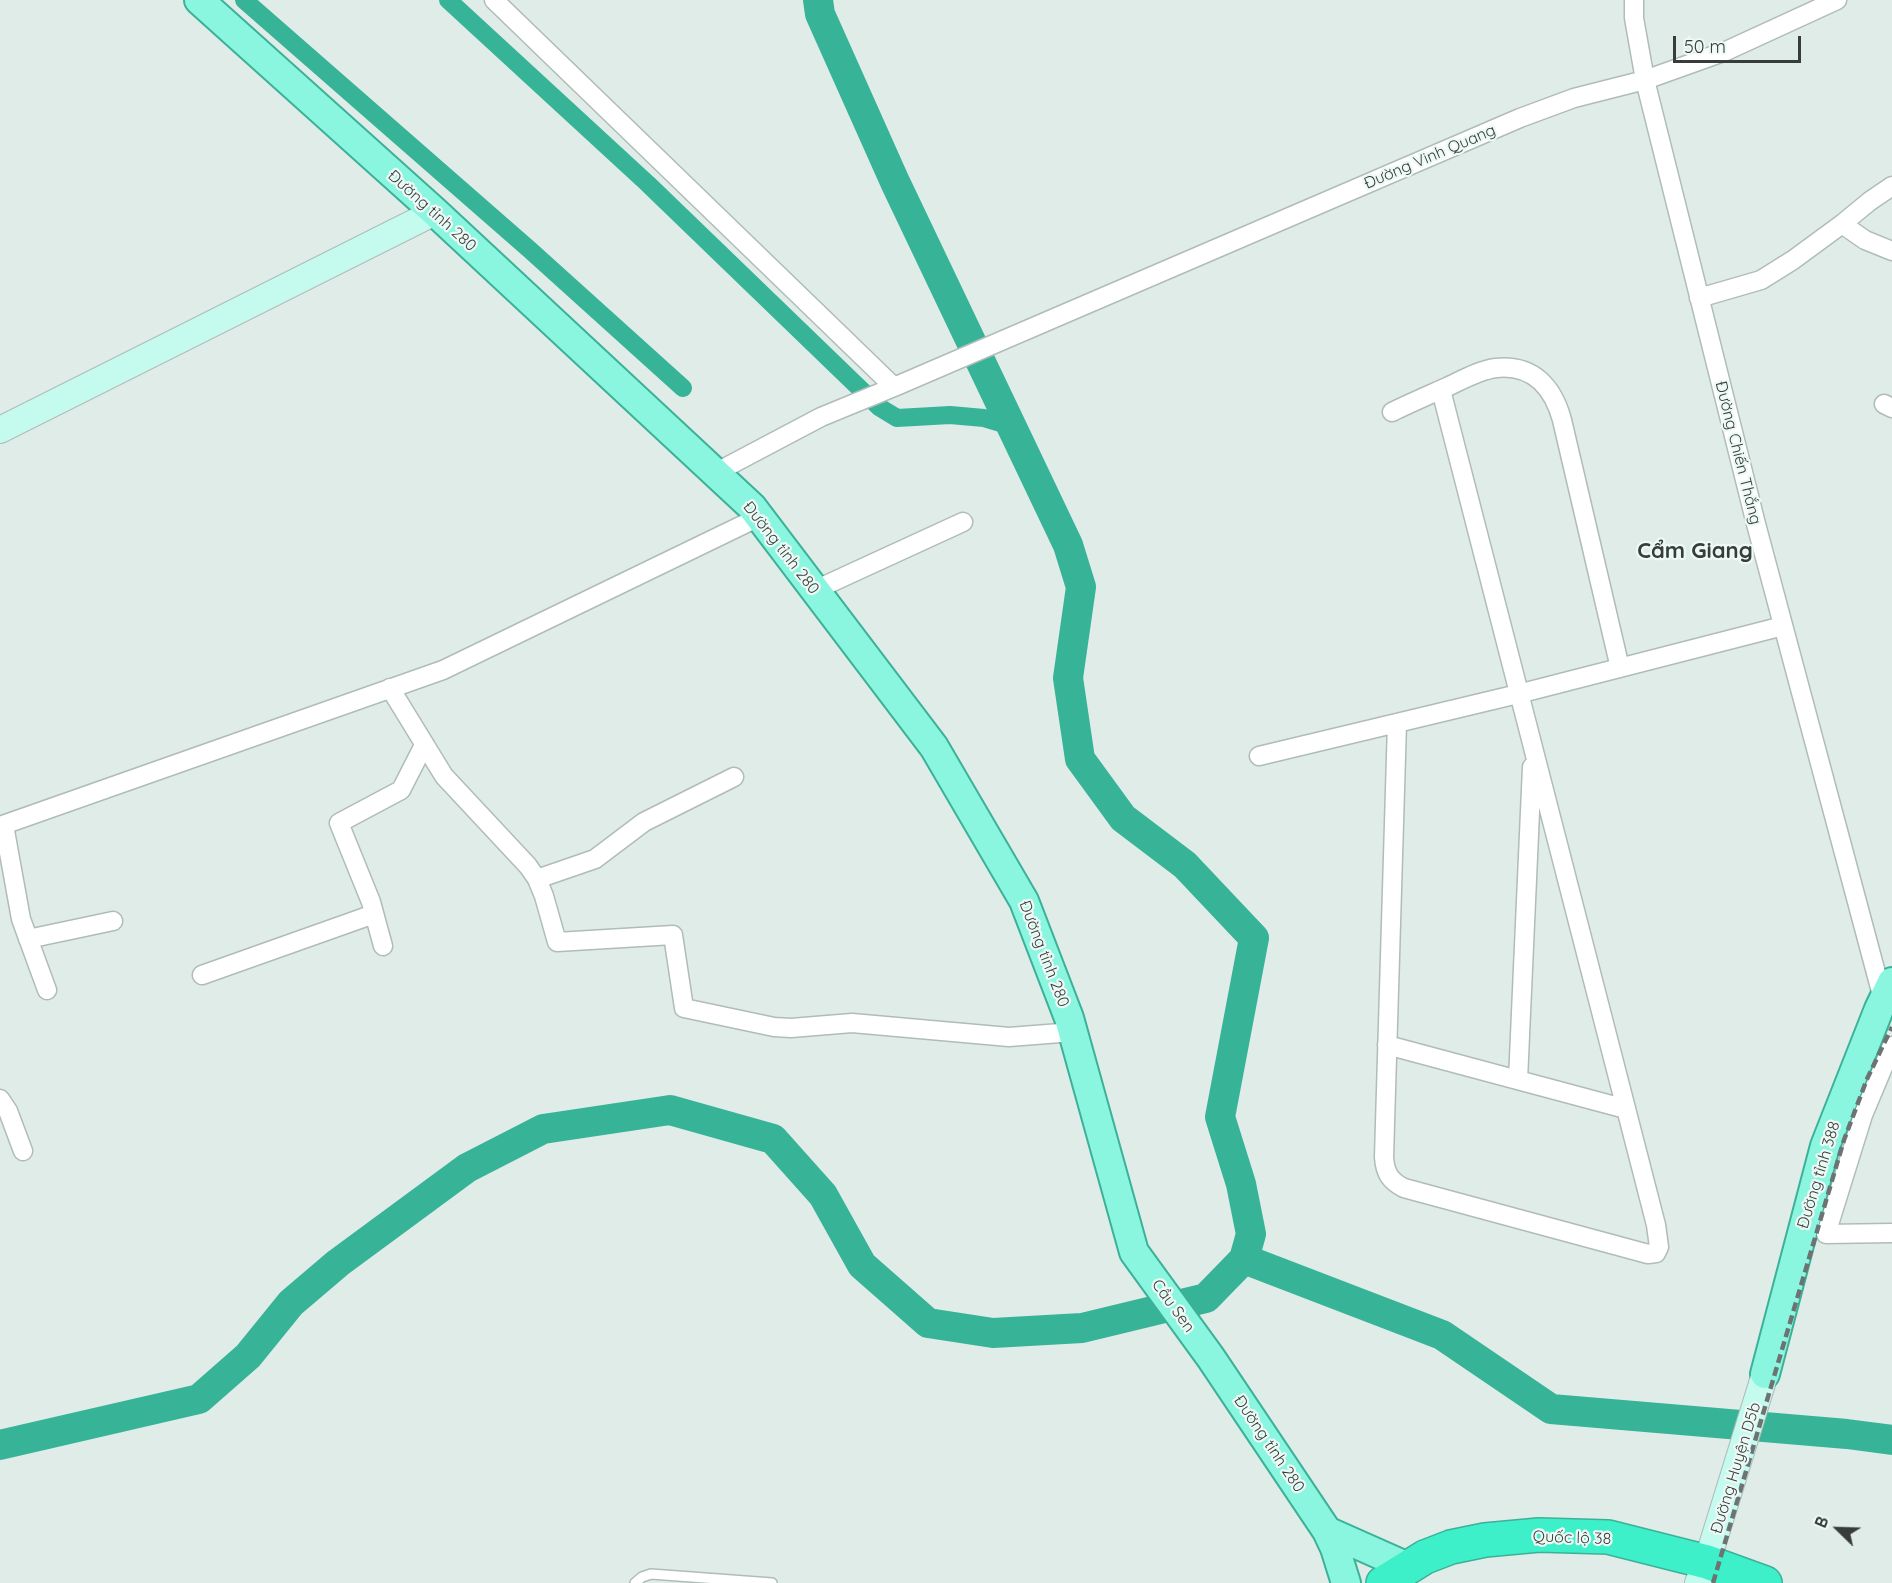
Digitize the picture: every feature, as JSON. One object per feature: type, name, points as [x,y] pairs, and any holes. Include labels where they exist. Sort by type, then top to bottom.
[{"type":"highway","name":"Quốc lộ 38","points":[[1395,1575],[1425,1557],[1451,1547],[1485,1540],[1539,1535],[1608,1537],[1715,1574],[1765,1583]]},
{"type":"main road","name":"Đường tỉnh 280","points":[[199,0],[435,212],[752,507],[934,747],[1024,901],[1073,1032],[1136,1254]]},
{"type":"main road","name":"Đường tỉnh 388","points":[[1765,1374],[1824,1146],[1887,1002]]},
{"type":"main road","name":"Cầu Sen","points":[[1136,1254],[1211,1358]]},
{"type":"main road","name":"Đường tỉnh 280","points":[[1211,1358],[1327,1531],[1346,1583]]},
{"type":"main road","points":[[1327,1531],[1395,1575]]},
{"type":"street","points":[[494,0],[894,387]]},
{"type":"street","name":"Đường Chiến Thắng","points":[[1634,0],[1634,18],[1645,80],[1699,298],[1783,626],[1887,1002]]},
{"type":"street","name":"Đường Vinh Quang","points":[[715,473],[821,417],[1520,118],[1575,98],[1645,80],[1726,51],[1837,0]]},
{"type":"street","points":[[1699,298],[1761,280],[1892,186]]},
{"type":"street","points":[[0,430],[435,212]]},
{"type":"street","points":[[1842,224],[1865,240],[1892,251]]},
{"type":"street","points":[[1392,411],[1494,368],[1526,372],[1538,378],[1550,390],[1558,403],[1620,668]]},
{"type":"street","points":[[1397,723],[1385,1168],[1394,1183],[1404,1188],[1648,1254],[1656,1253],[1659,1247],[1656,1225],[1441,390]]},
{"type":"street","points":[[47,990],[16,899],[2,826],[443,670],[759,517]]},
{"type":"street","points":[[815,590],[963,522]]},
{"type":"street","points":[[1259,756],[1783,626]]},
{"type":"street","points":[[390,688],[444,776],[528,866],[537,879],[557,942],[673,935],[684,1008],[774,1027],[852,1023],[1017,1038],[1073,1032]]},
{"type":"street","points":[[383,946],[374,914],[339,822],[401,790],[424,745]]},
{"type":"street","points":[[1518,1080],[1533,748]]},
{"type":"street","points":[[537,879],[595,859],[644,822],[734,777]]},
{"type":"street","points":[[202,975],[374,914]]},
{"type":"street","points":[[28,939],[113,921]]},
{"type":"street","points":[[1388,1045],[1626,1109]]},
{"type":"street","points":[[1892,1046],[1863,1115],[1827,1234],[1892,1233]]},
{"type":"street","points":[[0,1099],[8,1111],[23,1151]]},
{"type":"street","name":"Đường Huyện D5b","points":[[1715,1574],[1738,1464],[1765,1374]]},
{"type":"lane","points":[[635,1583],[651,1574],[772,1583]]},
{"type":"waterway","points":[[244,0],[530,250],[683,388]]},
{"type":"waterway","points":[[448,0],[648,184],[879,407],[897,418],[950,415],[984,418],[1011,426]]},
{"type":"waterway","points":[[0,1445],[199,1399],[248,1356],[291,1303],[338,1263],[467,1168],[543,1129],[670,1110],[773,1139],[823,1195],[862,1265],[928,1323],[993,1333],[1082,1328],[1206,1298],[1244,1259],[1251,1234],[1241,1184],[1220,1117],[1254,938],[1185,865],[1123,818],[1080,759],[1068,678],[1081,587],[1068,545],[895,182],[820,14],[818,0]]},
{"type":"waterway","points":[[1244,1259],[1442,1335],[1551,1409],[1847,1434],[1892,1440]]},
{"type":"railway","points":[[1713,1583],[1844,1140],[1867,1079],[1892,1027]]},
{"type":"district","name":"Cẩm Giang","points":[[1695,551]]}]
